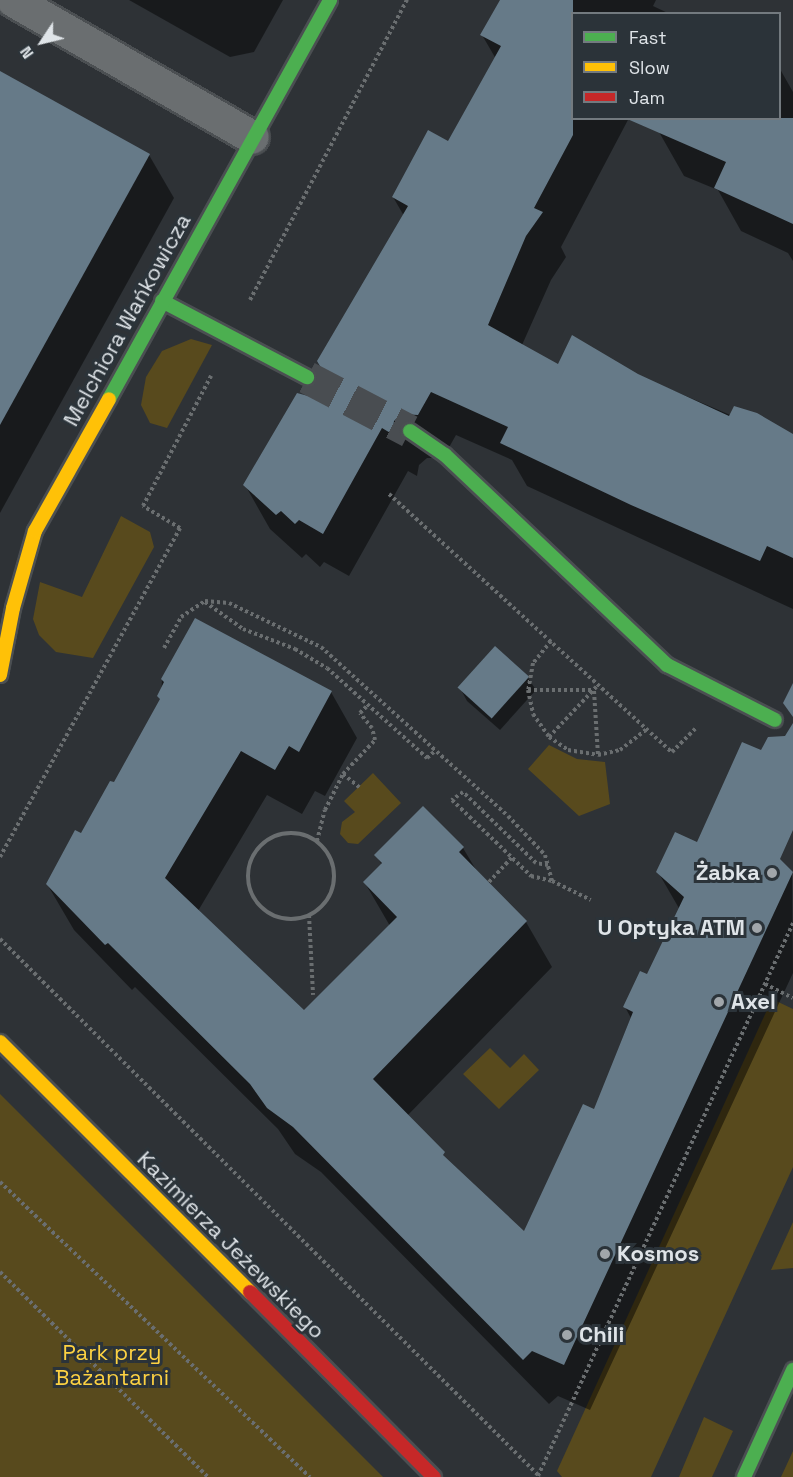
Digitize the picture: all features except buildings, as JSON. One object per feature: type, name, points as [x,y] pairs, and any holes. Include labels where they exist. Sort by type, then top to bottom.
[{"type":"street","points":[[13,0],[252,137]]},
{"type":"street","name":"Melchiora Wańkowicza","points":[[0,675],[13,608],[35,531],[330,0]]},
{"type":"street","points":[[162,301],[307,377]]},
{"type":"street","points":[[410,431],[445,455],[667,665],[775,720]]},
{"type":"street","name":"Kazimierza Jeżewskiego","points":[[0,1042],[434,1477]]},
{"type":"street","points":[[744,1477],[793,1370]]},
{"type":"path","points":[[0,857],[180,528],[143,506],[407,0]]},
{"type":"path","points":[[389,494],[672,752],[697,727]]},
{"type":"path","points":[[164,648],[181,617],[205,601],[229,603],[321,647],[508,816],[545,855],[552,881]]},
{"type":"path","points":[[205,601],[243,629],[295,649],[327,668],[427,758],[435,751]]},
{"type":"path","points":[[551,641],[533,663],[528,690],[532,714],[549,737],[568,750],[598,755],[620,750],[647,729]]},
{"type":"path","points":[[549,737],[598,685]]},
{"type":"path","points":[[528,690],[594,690]]},
{"type":"path","points":[[594,690],[598,755]]},
{"type":"path","points":[[317,842],[325,810],[343,774],[375,740],[372,728],[360,713],[368,705]]},
{"type":"path","points":[[343,774],[359,787]]},
{"type":"path","points":[[548,866],[536,863],[463,792],[452,800],[531,876],[552,881],[591,900]]},
{"type":"path","points":[[298,833],[317,842],[326,850],[333,864],[334,881],[330,897],[309,915],[285,919],[268,913],[255,900],[249,868],[255,853],[267,841],[282,834],[298,833]]},
{"type":"path","points":[[489,882],[511,858]]},
{"type":"path","points":[[309,915],[313,995]]},
{"type":"path","points":[[0,939],[539,1477],[793,923]]},
{"type":"path","points":[[765,984],[793,998]]},
{"type":"path","points":[[0,1182],[310,1477]]},
{"type":"path","points":[[0,1272],[208,1477]]},
{"type":"green space","points":[[191,339],[212,345],[167,428],[150,423],[141,405],[146,377],[162,351]]},
{"type":"green space","points":[[121,516],[150,532],[154,547],[93,658],[56,652],[39,635],[33,619],[40,582],[82,597]]},
{"type":"green space","points":[[549,745],[577,759],[605,762],[610,804],[579,816],[528,769]]},
{"type":"green space","points":[[373,773],[401,803],[358,844],[348,843],[340,834],[342,822],[355,812],[344,801]]},
{"type":"green space","points":[[772,999],[793,1009],[793,1167],[651,1477],[562,1477],[557,1471]]},
{"type":"green space","points":[[490,1048],[510,1068],[524,1054],[539,1070],[499,1109],[463,1074]]},
{"type":"green space","name":"Park przy Bażantarni","points":[[0,1094],[383,1477],[0,1477]]},
{"type":"green space","points":[[793,1222],[793,1268],[771,1270]]},
{"type":"green space","points":[[704,1417],[733,1431],[712,1477],[679,1477]]},
{"type":"green space","points":[[793,1451],[793,1477],[781,1477]]},
{"type":"tunnel","points":[[307,377],[410,431]]},
{"type":"traffic: fast","points":[[109,399],[330,0]]},
{"type":"traffic: fast","points":[[162,301],[307,377]]},
{"type":"traffic: fast","points":[[410,431],[445,455],[667,665],[775,720]]},
{"type":"traffic: fast","points":[[744,1477],[793,1370]]},
{"type":"traffic: slow","points":[[0,675],[13,608],[35,531],[109,399]]},
{"type":"traffic: slow","points":[[0,1042],[250,1292]]},
{"type":"traffic: jam","points":[[250,1292],[434,1477]]},
{"type":"place","name":"Żabka","points":[[772,873]]},
{"type":"place","name":"U Optyka ATM","points":[[757,928]]},
{"type":"place","name":"Axel","points":[[719,1002]]},
{"type":"place","name":"Kosmos","points":[[605,1254]]},
{"type":"place","name":"Chili","points":[[567,1335]]}]
